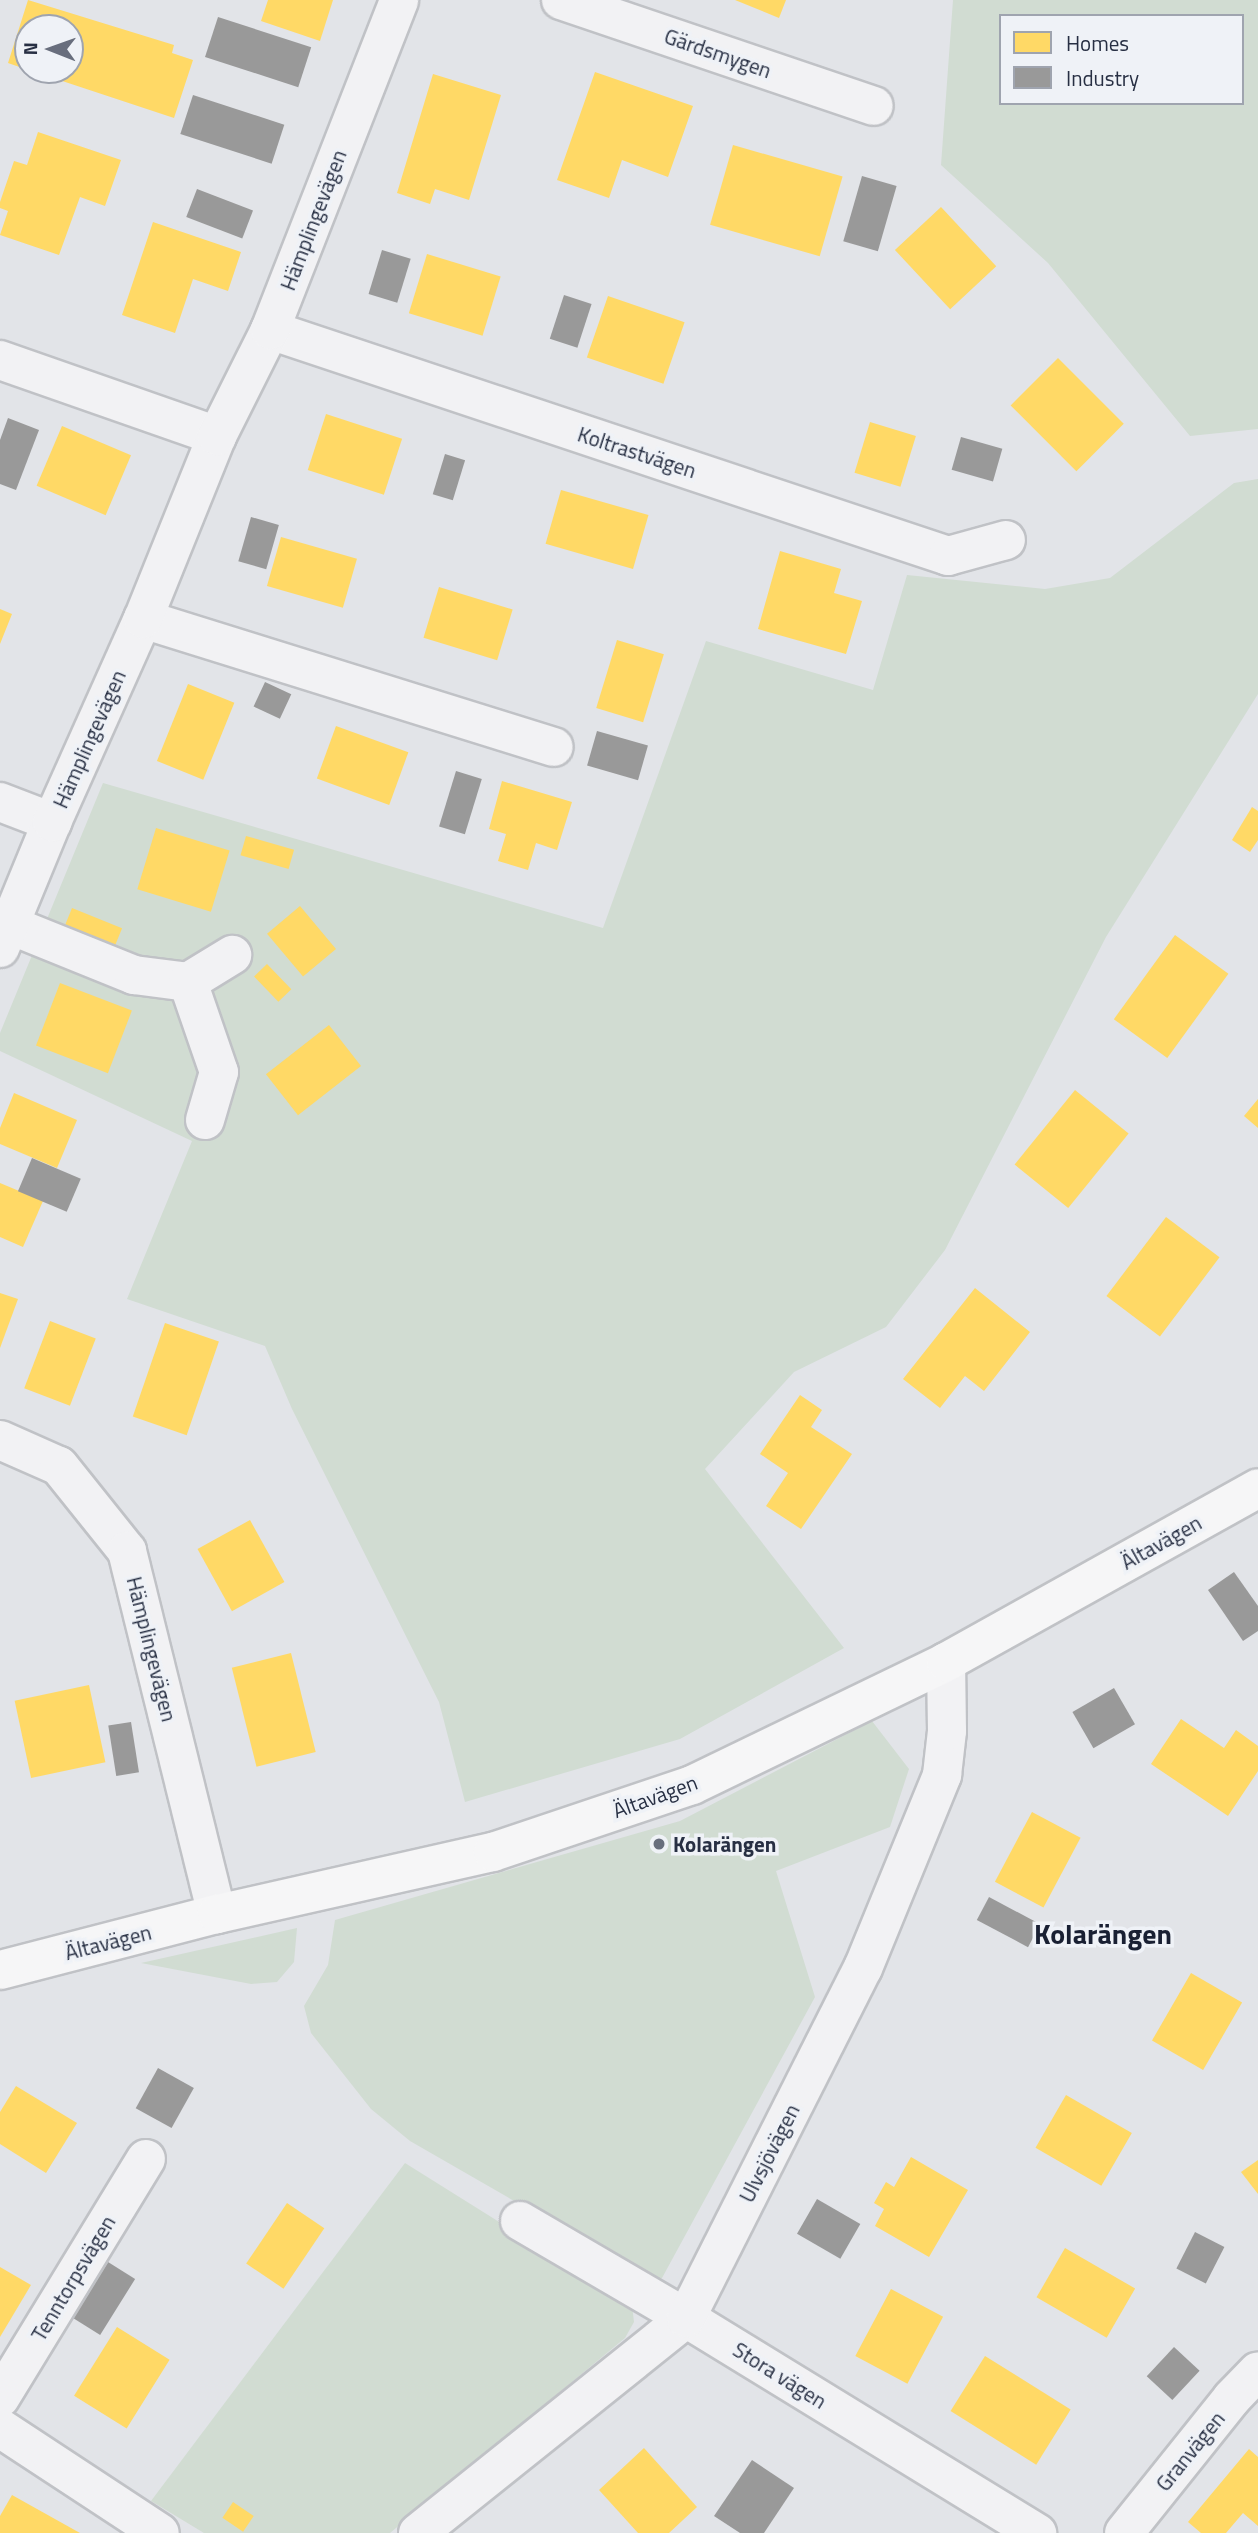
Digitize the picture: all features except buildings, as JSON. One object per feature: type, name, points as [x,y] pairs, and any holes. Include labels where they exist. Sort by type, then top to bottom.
[{"type":"main road","name":"Ältavägen","points":[[0,1970],[217,1914],[494,1852],[692,1784],[946,1662],[1258,1488]]},
{"type":"street","name":"Hämplingevägen","points":[[5,937],[52,822],[143,619],[217,436],[270,330],[399,0]]},
{"type":"street","name":"Gärdsmygen","points":[[561,0],[874,106]]},
{"type":"street","name":"Koltrastvägen","points":[[270,330],[948,556],[1006,540]]},
{"type":"street","points":[[0,360],[217,436]]},
{"type":"street","points":[[143,619],[554,747]]},
{"type":"street","name":"Hämplingevägen","points":[[0,802],[52,822]]},
{"type":"street","points":[[5,937],[134,975],[188,982],[232,955]]},
{"type":"street","points":[[188,982],[219,1073],[205,1120]]},
{"type":"street","name":"Hämplingevägen","points":[[0,1440],[59,1466],[127,1551],[217,1914]]},
{"type":"street","name":"Ulvsjövägen","points":[[418,2533],[686,2318],[863,1968],[942,1775],[947,1731],[946,1662]]},
{"type":"street","name":"Tenntorpsvägen","points":[[0,2398],[146,2159]]},
{"type":"street","name":"Stora vägen","points":[[520,2221],[686,2318],[1037,2533]]},
{"type":"street","name":"Granvägen","points":[[1124,2533],[1232,2398],[1258,2371]]},
{"type":"street","points":[[6,2442],[160,2533]]},
{"type":"shaded area","points":[[953,0],[1258,0],[1258,429],[1190,436],[1048,263],[941,165]]},
{"type":"shaded area","points":[[1258,479],[1258,694],[1106,937],[945,1250],[886,1327],[794,1372],[705,1469],[844,1648],[680,1739],[465,1802],[439,1702],[292,1409],[265,1346],[127,1299],[192,1141],[0,1051],[0,1033],[103,783],[603,928],[706,641],[873,690],[907,575],[1045,589],[1110,578],[1234,483]]},
{"type":"shaded area","points":[[872,1721],[909,1769],[890,1827],[776,1871],[815,1997],[662,2278],[653,2281],[410,2141],[371,2109],[311,2033],[304,2006],[328,1965],[335,1920],[680,1821]]},
{"type":"shaded area","points":[[297,1928],[294,1962],[277,1982],[251,1984],[141,1963]]},
{"type":"shaded area","points":[[405,2163],[632,2305],[634,2322],[625,2338],[390,2533],[204,2533],[151,2501]]},
{"type":"place","name":"Kolarängen","points":[[659,1844]]},
{"type":"district","name":"Kolarängen","points":[[1103,1934]]}]
